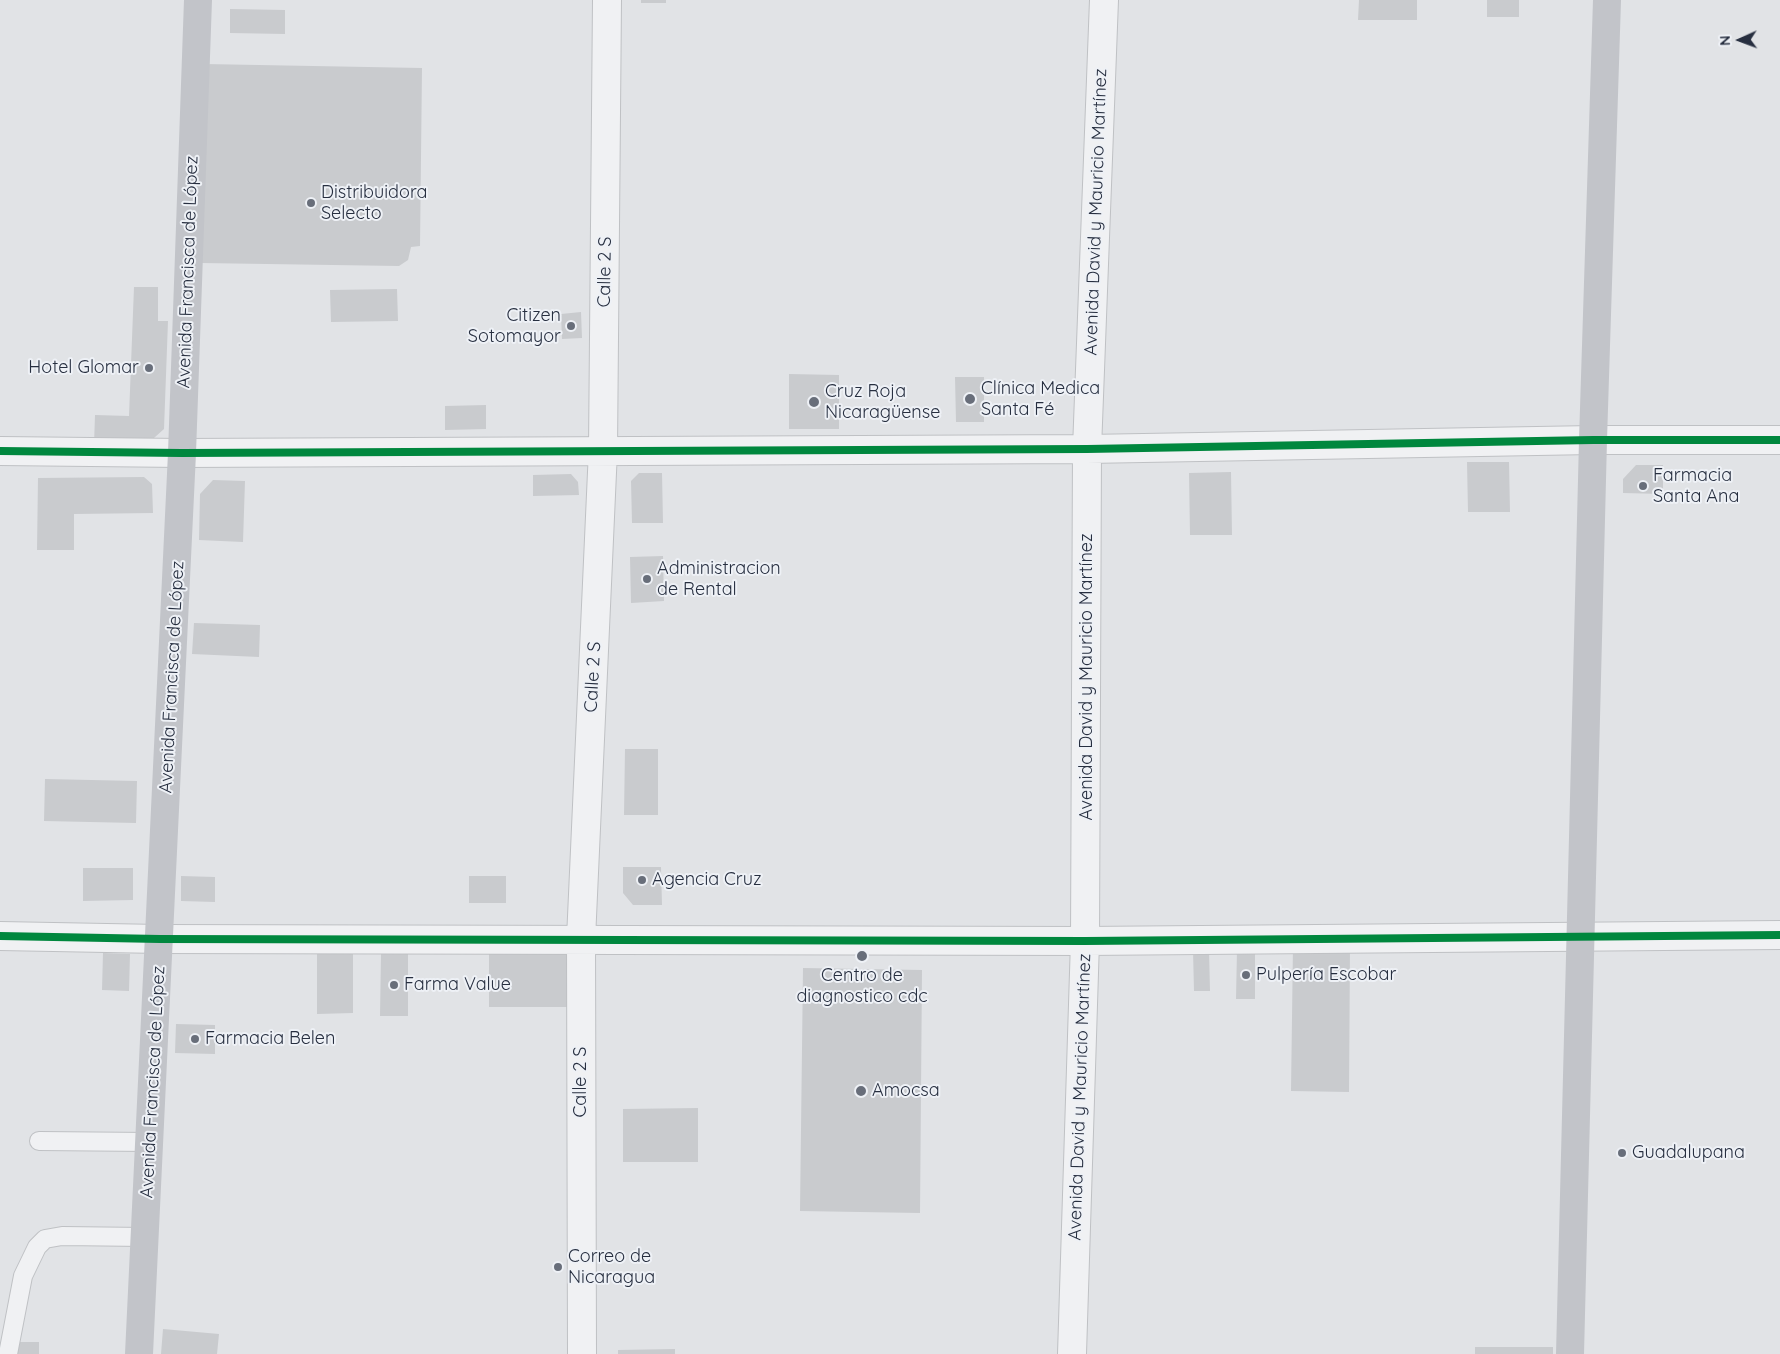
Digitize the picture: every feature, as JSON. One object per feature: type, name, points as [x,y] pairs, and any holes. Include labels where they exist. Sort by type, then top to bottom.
[{"type":"street","name":"Avenida Francisca de López","points":[[139,1354],[182,453],[198,0]]},
{"type":"street","name":"Calle 2 S","points":[[582,1354],[582,939],[603,450],[607,0]]},
{"type":"street","name":"Avenida David y Mauricio Martínez","points":[[1072,1354],[1086,941],[1088,449],[1104,0]]},
{"type":"street","points":[[1570,1354],[1593,440],[1607,0]]},
{"type":"street","points":[[0,451],[182,453],[1088,449],[1593,440],[1780,440]]},
{"type":"street","points":[[0,936],[160,939],[1086,941],[1780,935]]},
{"type":"lane","points":[[39,1141],[150,1142]]},
{"type":"lane","points":[[8,1354],[23,1276],[37,1247],[45,1239],[62,1236],[145,1237]]},
{"type":"building","points":[[641,0],[666,0],[666,3],[641,3]]},
{"type":"building","points":[[1359,0],[1417,0],[1417,20],[1358,20]]},
{"type":"building","points":[[1487,0],[1519,0],[1519,17],[1487,17]]},
{"type":"building","points":[[230,9],[285,10],[285,34],[230,33]]},
{"type":"building","name":"Distribuidora Selecto","points":[[204,64],[422,68],[420,246],[411,247],[408,260],[399,266],[201,263]]},
{"type":"building","name":"Hotel Glomar","points":[[134,287],[158,287],[158,321],[168,321],[164,429],[145,446],[94,445],[95,415],[129,416]]},
{"type":"building","points":[[397,289],[398,321],[331,322],[330,290]]},
{"type":"building","name":"Citizen Sotomayor","points":[[581,312],[582,338],[562,339],[561,314]]},
{"type":"building","name":"Cruz Roja Nicaragüense","points":[[789,374],[839,375],[839,429],[789,429]]},
{"type":"building","name":"Clínica Medica Santa Fé","points":[[955,377],[984,377],[984,422],[956,422]]},
{"type":"building","points":[[486,405],[486,429],[445,430],[445,406]]},
{"type":"building","points":[[1467,462],[1509,462],[1510,512],[1468,512]]},
{"type":"building","name":"Farmacia Santa Ana","points":[[1636,465],[1663,465],[1663,494],[1623,493],[1623,479]]},
{"type":"building","points":[[1231,472],[1232,535],[1190,535],[1189,473]]},
{"type":"building","points":[[639,473],[662,473],[663,523],[632,523],[631,481]]},
{"type":"building","points":[[571,474],[578,482],[579,495],[533,496],[533,475]]},
{"type":"building","points":[[144,477],[152,484],[153,513],[74,514],[74,550],[37,550],[38,478]]},
{"type":"building","points":[[213,480],[245,481],[243,542],[199,540],[200,494]]},
{"type":"building","name":"Administracion de Rental","points":[[663,556],[664,601],[631,603],[630,557]]},
{"type":"building","points":[[194,623],[260,625],[259,657],[192,654]]},
{"type":"building","points":[[625,749],[658,749],[658,815],[624,815]]},
{"type":"building","points":[[45,779],[137,781],[136,823],[44,821]]},
{"type":"building","name":"Agencia Cruz","points":[[623,867],[661,867],[662,905],[633,905],[623,893]]},
{"type":"building","points":[[83,868],[133,868],[133,900],[83,901]]},
{"type":"building","points":[[181,876],[215,877],[215,902],[181,901]]},
{"type":"building","points":[[469,876],[506,876],[506,903],[469,903]]},
{"type":"building","points":[[1293,945],[1350,946],[1349,1092],[1291,1091]]},
{"type":"building","points":[[489,948],[576,948],[576,1007],[489,1007]]},
{"type":"building","points":[[1193,950],[1209,950],[1210,991],[1194,991]]},
{"type":"building","name":"Pulpería Escobar","points":[[1237,950],[1255,950],[1255,999],[1236,999]]},
{"type":"building","points":[[317,951],[353,951],[353,1013],[317,1014]]},
{"type":"building","points":[[103,953],[130,954],[129,991],[102,990]]},
{"type":"building","name":"Farma Value","points":[[381,954],[408,954],[408,1016],[380,1016]]},
{"type":"building","name":"Amocsa","points":[[803,968],[922,970],[920,1213],[800,1211]]},
{"type":"building","name":"Farmacia Belen","points":[[176,1024],[215,1025],[215,1054],[175,1053]]},
{"type":"building","points":[[698,1108],[698,1162],[623,1162],[623,1109]]},
{"type":"building","points":[[163,1329],[219,1334],[217,1354],[161,1354]]},
{"type":"building","points":[[12,1342],[39,1342],[39,1354],[12,1354]]},
{"type":"building","points":[[1475,1347],[1553,1347],[1553,1354],[1475,1354]]},
{"type":"building","points":[[675,1349],[675,1354],[618,1354],[618,1350]]},
{"type":"cycle path","points":[[0,451],[182,453],[1087,449],[1593,440],[1780,440]]},
{"type":"cycle path","points":[[0,936],[160,939],[1085,941],[1780,935]]},
{"type":"place","name":"Distribuidora Selecto","points":[[311,203]]},
{"type":"place","name":"Citizen Sotomayor","points":[[571,326]]},
{"type":"place","name":"Hotel Glomar","points":[[149,368]]},
{"type":"place","name":"Clínica Medica Santa Fé","points":[[970,399]]},
{"type":"place","name":"Cruz Roja Nicaragüense","points":[[814,402]]},
{"type":"place","name":"Farmacia Santa Ana","points":[[1643,486]]},
{"type":"place","name":"Administracion de Rental","points":[[647,579]]},
{"type":"place","name":"Agencia Cruz","points":[[642,880]]},
{"type":"place","name":"Centro de diagnostico cdc","points":[[862,956]]},
{"type":"place","name":"Pulpería Escobar","points":[[1246,975]]},
{"type":"place","name":"Farma Value","points":[[394,985]]},
{"type":"place","name":"Farmacia Belen","points":[[195,1039]]},
{"type":"place","name":"Amocsa","points":[[861,1091]]},
{"type":"place","name":"Guadalupana","points":[[1622,1153]]},
{"type":"place","name":"Correo de Nicaragua","points":[[558,1267]]}]
